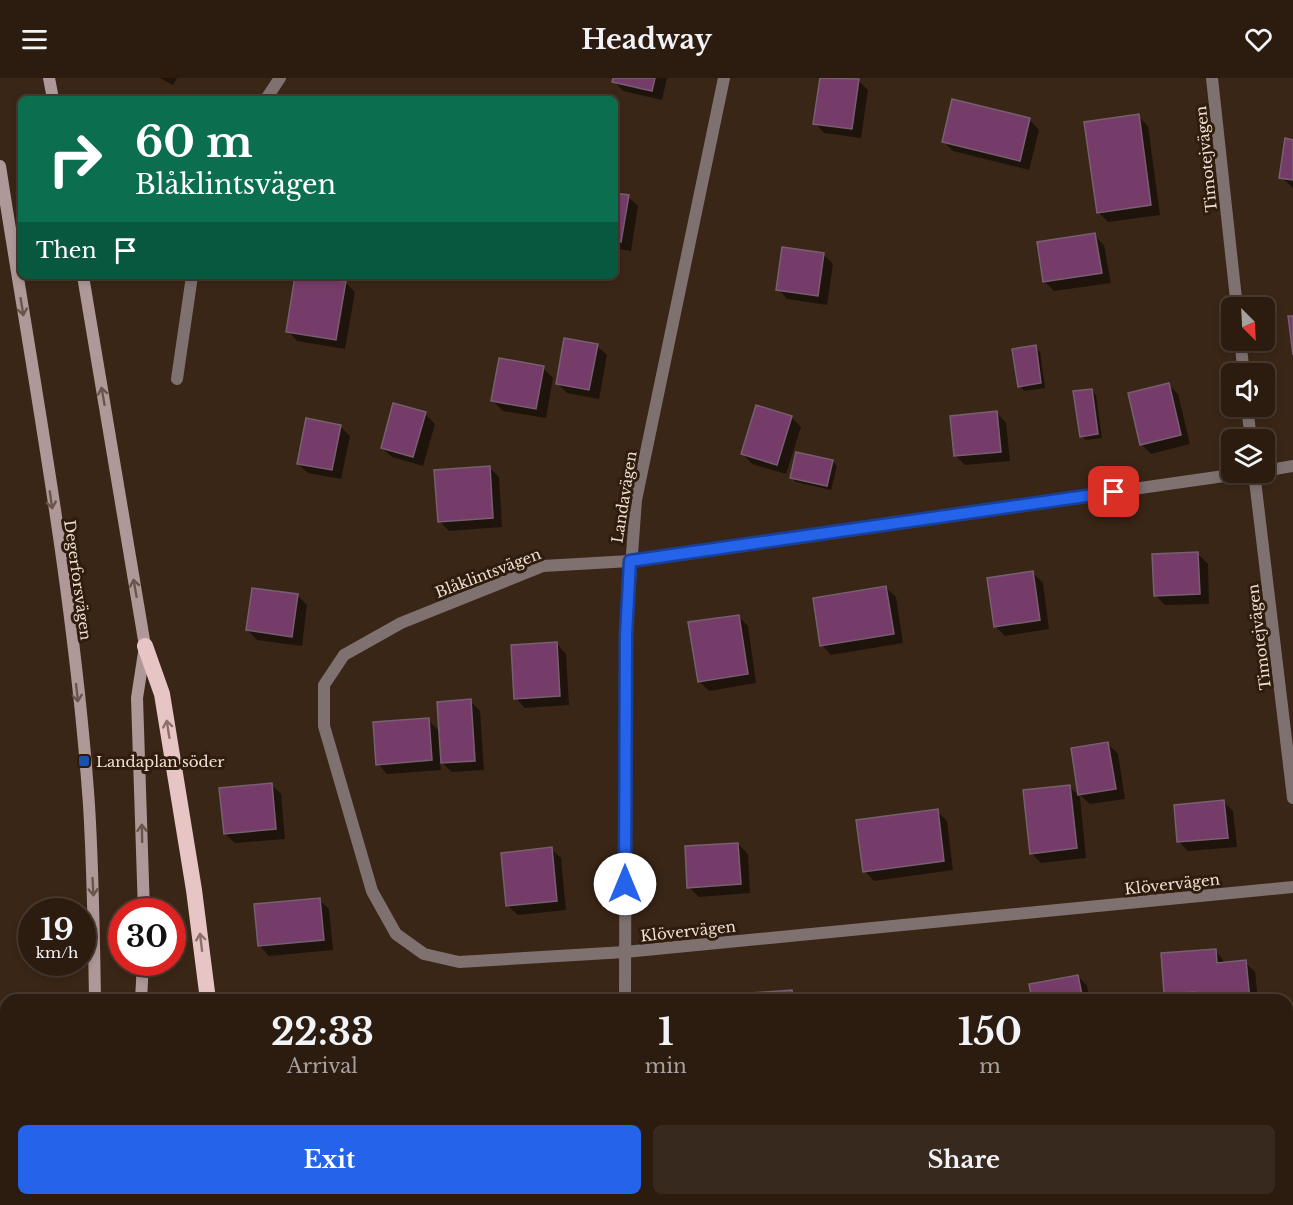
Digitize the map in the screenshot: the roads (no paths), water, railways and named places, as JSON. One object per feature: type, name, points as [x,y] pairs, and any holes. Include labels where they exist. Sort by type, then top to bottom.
[{"type":"highway","points":[[145,646],[162,694],[195,890],[207,994]]},
{"type":"main road","points":[[49,78],[52,96]]},
{"type":"main road","name":"Degerforsvägen","points":[[0,166],[70,632],[88,803],[94,898],[95,994]]},
{"type":"main road","points":[[84,279],[145,646],[137,698],[144,898]]},
{"type":"main road","points":[[141,994],[142,976]]},
{"type":"street","points":[[268,96],[280,78]]},
{"type":"street","name":"Landavägen","points":[[625,994],[626,635],[636,500],[724,78]]},
{"type":"street","name":"Timotejvägen","points":[[1212,78],[1236,297]]},
{"type":"street","points":[[177,379],[192,279]]},
{"type":"street","points":[[1275,469],[1293,466]]},
{"type":"street","name":"Blåklintsvägen","points":[[350,652],[401,623],[543,566],[630,561],[1221,477]]},
{"type":"street","name":"Timotejvägen","points":[[1254,483],[1293,798]]},
{"type":"street","name":"Klövervägen","points":[[350,652],[344,654],[324,685],[324,726],[372,891],[396,934],[424,954],[459,962],[625,952],[1293,887]]},
{"type":"place","name":"Landaplan söder","points":[[84,761]]}]
